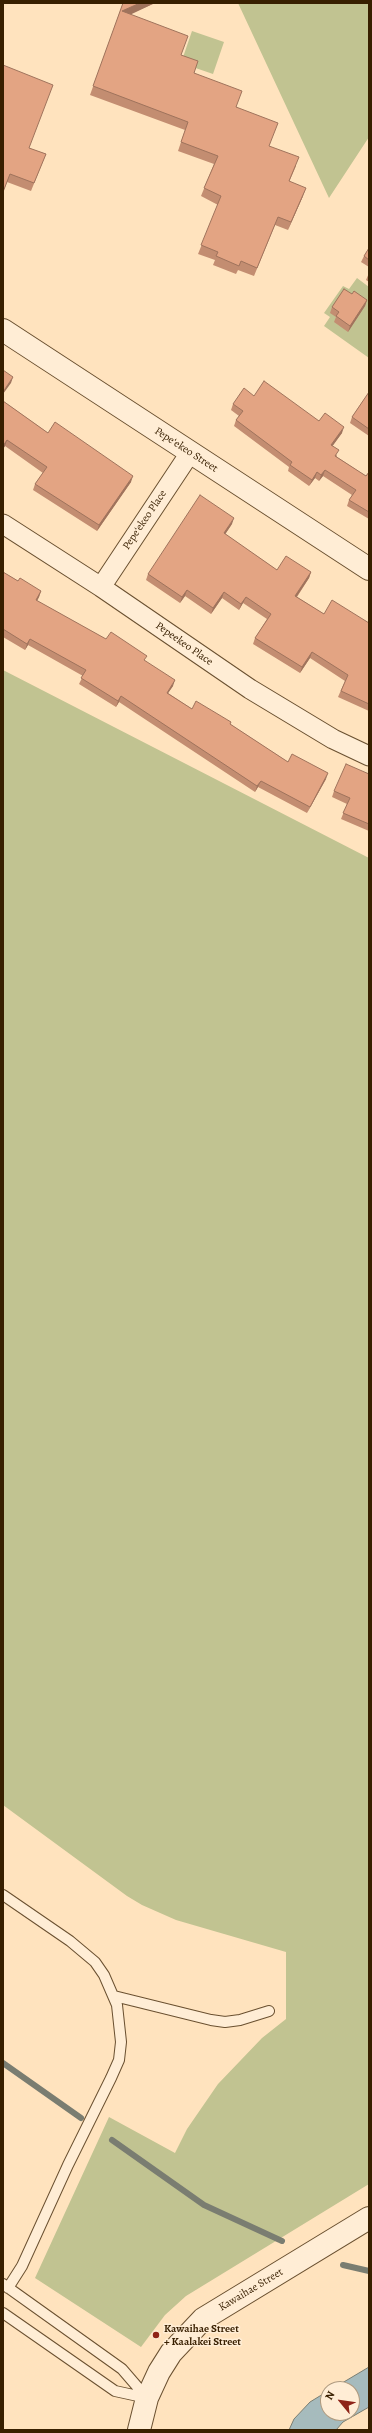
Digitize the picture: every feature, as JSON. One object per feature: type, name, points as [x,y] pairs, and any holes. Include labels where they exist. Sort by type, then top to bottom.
[{"type":"street","name":"Pepeʻekeo Street","points":[[3,330],[369,569]]},
{"type":"street","name":"Pepeʻekeo Place","points":[[101,587],[190,453]]},
{"type":"street","name":"Pepeekeo Place","points":[[3,524],[101,587],[250,689],[333,739],[369,756]]},
{"type":"street","name":"Kawaihae Street","points":[[139,2430],[147,2398],[159,2372],[171,2353],[203,2320],[369,2218]]},
{"type":"lane","points":[[3,1896],[83,1951],[104,1975],[114,1996],[121,2024],[119,2060],[22,2266],[6,2286],[122,2369],[147,2398]]},
{"type":"lane","points":[[114,1996],[211,2020],[225,2022],[240,2020],[269,2011]]},
{"type":"lane","points":[[3,2313],[115,2391],[147,2398]]},
{"type":"green space","points":[[238,3],[369,3],[369,137],[329,198]]},
{"type":"green space","points":[[192,31],[224,42],[213,74],[181,63]]},
{"type":"green space","points":[[357,278],[369,287],[369,358],[324,326],[330,317],[324,313],[343,286],[349,289]]},
{"type":"green space","points":[[3,670],[369,858],[369,2184],[186,2296],[165,2315],[141,2347],[35,2278],[109,2117],[175,2153],[187,2129],[218,2084],[262,2038],[286,2019],[286,1952],[176,1920],[142,1905],[127,1896],[3,1805]]},
{"type":"shaded area","points":[[369,2367],[369,2407],[360,2412],[360,2381],[345,2381]]},
{"type":"shaded area","points":[[320,2396],[320,2421],[345,2421],[336,2430],[289,2430],[294,2419],[310,2402]]},
{"type":"building","points":[[123,3],[140,3],[122,11],[188,36],[181,55],[198,61],[194,73],[242,91],[236,107],[278,123],[269,146],[299,157],[289,181],[306,188],[291,222],[278,217],[257,268],[241,261],[239,266],[216,256],[218,252],[201,245],[221,196],[204,188],[218,156],[181,142],[188,122],[93,86]]},
{"type":"building","points":[[3,65],[53,85],[29,148],[46,154],[34,183],[10,174],[3,192]]},
{"type":"building","points":[[369,248],[369,260],[364,256]]},
{"type":"building","points":[[344,289],[352,294],[354,291],[367,300],[350,326],[336,316],[339,312],[332,307]]},
{"type":"building","points":[[3,370],[13,377],[3,392]]},
{"type":"building","points":[[264,381],[319,421],[325,413],[344,427],[331,445],[339,450],[335,456],[366,476],[369,472],[369,512],[349,500],[356,490],[325,470],[321,475],[317,472],[312,480],[290,465],[292,462],[236,420],[243,411],[233,404],[244,388],[254,396]]},
{"type":"building","points":[[369,392],[369,429],[352,417]]},
{"type":"building","points":[[3,401],[48,433],[55,422],[133,476],[99,525],[35,484],[47,467],[7,440],[3,446]]},
{"type":"building","points":[[200,495],[234,518],[224,533],[277,570],[286,556],[311,572],[295,596],[324,614],[332,600],[369,623],[369,704],[341,691],[348,675],[312,652],[302,667],[255,638],[271,614],[246,597],[241,604],[224,592],[213,608],[187,590],[182,597],[148,574]]},
{"type":"building","points":[[3,572],[18,581],[20,578],[41,591],[36,600],[106,639],[111,632],[147,656],[144,660],[175,680],[167,693],[192,709],[196,701],[231,722],[230,724],[288,762],[292,754],[328,773],[310,807],[261,781],[257,786],[121,696],[118,701],[81,678],[86,670],[30,639],[27,644],[3,629]]},
{"type":"building","points":[[346,764],[369,774],[369,824],[343,813],[350,798],[334,791]]},
{"type":"waterway","points":[[3,2063],[81,2118]]},
{"type":"waterway","points":[[112,2140],[204,2205],[282,2241]]},
{"type":"waterway","points":[[343,2265],[369,2271]]},
{"type":"place","name":"Kawaihae Street + Kaalakei Street","points":[[156,2335]]}]
